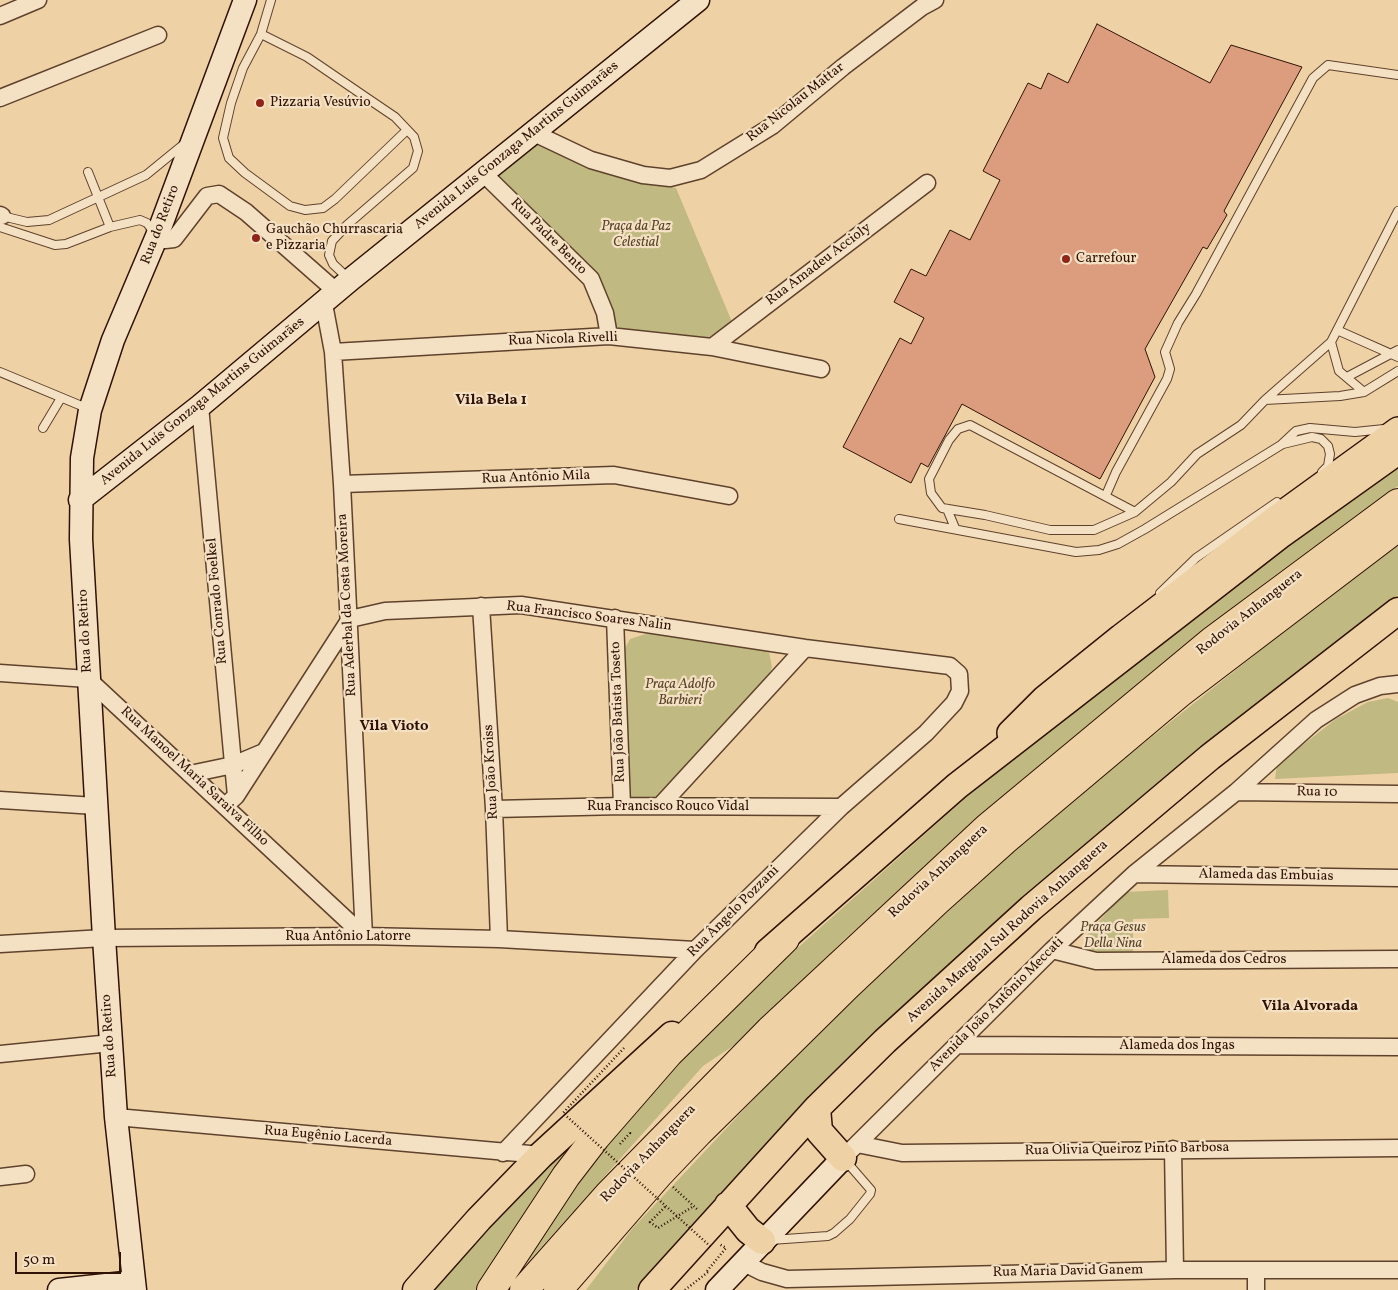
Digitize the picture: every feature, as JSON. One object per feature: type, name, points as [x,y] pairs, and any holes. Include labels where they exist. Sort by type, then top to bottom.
[{"type":"highway","points":[[416,1290],[479,1219],[541,1155],[683,1025],[784,939],[957,786],[1279,536],[1398,451]]},
{"type":"highway","name":"Rodovia Anhanguera","points":[[524,1290],[609,1194],[770,1030],[988,827],[1212,641],[1398,503]]},
{"type":"highway","name":"Rodovia Anhanguera","points":[[558,1290],[659,1174],[846,987],[937,901],[1005,840],[1174,698],[1398,527]]},
{"type":"highway","name":"Avenida Marginal Sul Rodovia Anhanguera","points":[[652,1290],[817,1108],[886,1041],[1031,908],[1210,757],[1398,611]]},
{"type":"highway","points":[[491,1290],[566,1176],[596,1137],[669,1053],[784,939]]},
{"type":"highway","points":[[817,1108],[819,1131],[850,1151]]},
{"type":"highway","points":[[728,1205],[748,1230],[762,1241]]},
{"type":"main road","name":"Rua do Retiro","points":[[134,1286],[116,1117],[104,938],[88,679],[80,500],[82,458],[90,410],[113,340],[157,236],[246,0]]},
{"type":"main road","name":"Avenida Luís Gonzaga Martins Guimarães","points":[[80,500],[200,406],[337,292],[698,0]]},
{"type":"main road","points":[[957,786],[1044,700],[1121,637],[1268,524],[1398,430]]},
{"type":"main road","name":"Avenida João Antônio Meccati","points":[[717,1290],[850,1151]]},
{"type":"main road","points":[[59,1290],[134,1286]]},
{"type":"street","points":[[0,16],[38,0]]},
{"type":"street","name":"Rua Nicolau Mattar","points":[[534,133],[591,160],[643,176],[670,178],[702,170],[772,126],[843,67],[934,0]]},
{"type":"street","points":[[0,98],[158,35]]},
{"type":"street","name":"Rua Padre Bento","points":[[484,174],[591,279],[605,313],[609,336]]},
{"type":"street","name":"Rua Amadeu Accioly","points":[[712,346],[927,183]]},
{"type":"street","points":[[157,236],[165,240],[174,239],[207,196],[218,194],[246,212],[337,292]]},
{"type":"street","name":"Rua Aderbal da Costa Moreira","points":[[337,292],[333,352],[350,619],[364,936]]},
{"type":"street","name":"Rua Nicola Rivelli","points":[[333,352],[609,336],[712,346],[821,369]]},
{"type":"street","name":"Rua Conrado Foelkel","points":[[200,406],[233,765],[230,801]]},
{"type":"street","name":"Rua Antônio Mila","points":[[342,484],[614,475],[729,496]]},
{"type":"street","name":"Rua Francisco Soares Nalin","points":[[350,619],[385,611],[521,605],[805,648],[950,666],[959,674]]},
{"type":"street","name":"Rua João Kroiss","points":[[481,606],[494,809],[499,939]]},
{"type":"street","name":"Rua João Batista Toseto","points":[[615,618],[622,806]]},
{"type":"street","points":[[230,801],[350,619]]},
{"type":"street","points":[[660,806],[805,648]]},
{"type":"street","points":[[0,673],[88,679]]},
{"type":"street","name":"Rua Ângelo Pozzani","points":[[503,1153],[696,950],[842,807],[926,733],[954,703],[960,690],[959,674]]},
{"type":"street","name":"Rua Manoel Maria Saraiva Filho","points":[[88,679],[190,774],[230,801],[364,936]]},
{"type":"street","name":"Avenida João Antônio Meccati","points":[[850,1151],[1052,950],[1134,874],[1236,792],[1316,720],[1355,695],[1380,686],[1398,684]]},
{"type":"street","points":[[190,774],[233,765],[264,752]]},
{"type":"street","name":"Rua 10","points":[[1236,792],[1398,794]]},
{"type":"street","points":[[0,800],[96,806]]},
{"type":"street","name":"Rua Francisco Rouco Vidal","points":[[494,809],[622,806],[842,807]]},
{"type":"street","name":"Alameda das Embuias","points":[[1134,874],[1398,878]]},
{"type":"street","name":"Rua Antônio Latorre","points":[[0,944],[104,938],[364,936],[499,939],[696,950]]},
{"type":"street","name":"Alameda dos Cedros","points":[[1052,950],[1096,961],[1398,959]]},
{"type":"street","points":[[0,1054],[111,1043]]},
{"type":"street","name":"Alameda dos Ingas","points":[[956,1045],[1398,1047]]},
{"type":"street","name":"Rua Eugênio Lacerda","points":[[116,1117],[541,1155]]},
{"type":"street","name":"Rua Olivia Queiroz Pinto Barbosa","points":[[850,1151],[902,1153],[1398,1148]]},
{"type":"street","points":[[1173,1149],[1175,1270]]},
{"type":"street","points":[[0,1177],[26,1174]]},
{"type":"street","name":"Rua Maria David Ganem","points":[[742,1262],[762,1272],[787,1279],[1175,1270],[1398,1270]]},
{"type":"street","points":[[1256,1271],[1256,1290]]},
{"type":"lane","points":[[271,0],[261,34],[243,68],[231,103],[223,138],[229,158],[245,173],[290,206],[305,210],[322,208],[335,199],[407,130]]},
{"type":"lane","points":[[261,34],[307,57],[395,117],[414,137],[418,151],[414,168],[347,225],[332,241],[329,255],[333,264],[337,292]]},
{"type":"lane","points":[[1106,495],[1116,472],[1167,379],[1170,369],[1165,352],[1178,323],[1196,294],[1313,78],[1328,65],[1398,74]]},
{"type":"lane","points":[[1,219],[27,222],[48,220],[100,198],[146,175],[195,135]]},
{"type":"lane","points":[[88,172],[110,227]]},
{"type":"lane","points":[[1135,512],[1106,495],[970,425],[958,429],[949,440],[929,480],[931,493],[942,508],[985,515],[1050,530],[1094,530],[1135,512],[1171,482],[1197,454],[1241,425],[1331,342],[1398,211]]},
{"type":"lane","points":[[1,219],[55,245],[66,244],[110,227],[140,220],[147,223],[157,236]]},
{"type":"lane","points":[[1337,330],[1398,357]]},
{"type":"lane","points":[[1331,342],[1339,371],[1364,392]]},
{"type":"lane","points":[[1347,377],[1398,350]]},
{"type":"lane","points":[[1266,400],[1340,396],[1364,392],[1398,371]]},
{"type":"lane","points":[[0,372],[90,410]]},
{"type":"lane","points":[[42,428],[60,398]]},
{"type":"lane","points":[[899,519],[1076,552],[1098,550],[1118,544],[1145,530],[1281,445],[1296,431],[1310,428],[1355,432],[1382,430],[1398,424]]},
{"type":"lane","points":[[1281,445],[1312,437],[1321,439],[1328,446],[1330,454],[1328,466],[1314,477]]},
{"type":"lane","points":[[1121,637],[1158,594],[1196,558],[1288,495]]},
{"type":"lane","points":[[947,509],[954,528]]},
{"type":"lane","points":[[762,1241],[828,1236],[850,1219],[870,1194],[871,1190],[850,1151]]},
{"type":"path","points":[[624,1048],[563,1113],[711,1248]]},
{"type":"path","points":[[665,1207],[650,1222],[658,1228],[694,1206]]},
{"type":"green space","name":"Praça da Paz Celestial","points":[[538,142],[595,170],[676,188],[732,322],[706,339],[616,329],[600,276],[492,175]]},
{"type":"green space","points":[[1398,467],[1398,486],[1274,576],[1178,651],[1016,785],[845,939],[745,1038],[703,1066],[503,1290],[593,1151],[728,1010],[987,779],[1260,564]]},
{"type":"green space","points":[[1398,539],[1398,595],[1278,687],[1030,892],[858,1057],[687,1234],[636,1290],[586,1290],[632,1229],[782,1069],[917,940],[1056,813],[1252,657],[1306,607]]},
{"type":"green space","name":"Praça Adolfo Barbieri","points":[[652,632],[759,646],[769,652],[772,667],[769,676],[659,803],[630,803],[622,654],[630,639]]},
{"type":"green space","points":[[1388,698],[1398,702],[1398,773],[1275,779],[1277,765],[1336,719],[1368,702]]},
{"type":"green space","name":"Praça Gesus Della Nina","points":[[1168,890],[1169,918],[1133,919],[1133,955],[1087,954],[1086,936],[1125,892]]},
{"type":"green space","points":[[585,1128],[485,1290],[430,1290],[460,1255]]},
{"type":"building","name":"Carrefour","points":[[1097,24],[1210,83],[1231,45],[1302,67],[1224,211],[1227,215],[1207,249],[1203,247],[1145,349],[1155,377],[1100,479],[962,404],[928,467],[921,463],[911,483],[843,447],[900,338],[911,344],[924,318],[894,302],[911,269],[926,276],[950,230],[970,240],[1000,180],[983,171],[1028,83],[1041,89],[1048,73],[1068,83]]},
{"type":"place","name":"Pizzaria Vesúvio","points":[[260,103]]},
{"type":"place","name":"Gauchão Churrascaria e Pizzaria","points":[[256,238]]},
{"type":"place","name":"Carrefour","points":[[1066,259]]},
{"type":"district","name":"Vila Bela 1","points":[[491,401]]},
{"type":"district","name":"Vila Vioto","points":[[394,727]]},
{"type":"district","name":"Vila Alvorada","points":[[1310,1007]]}]
